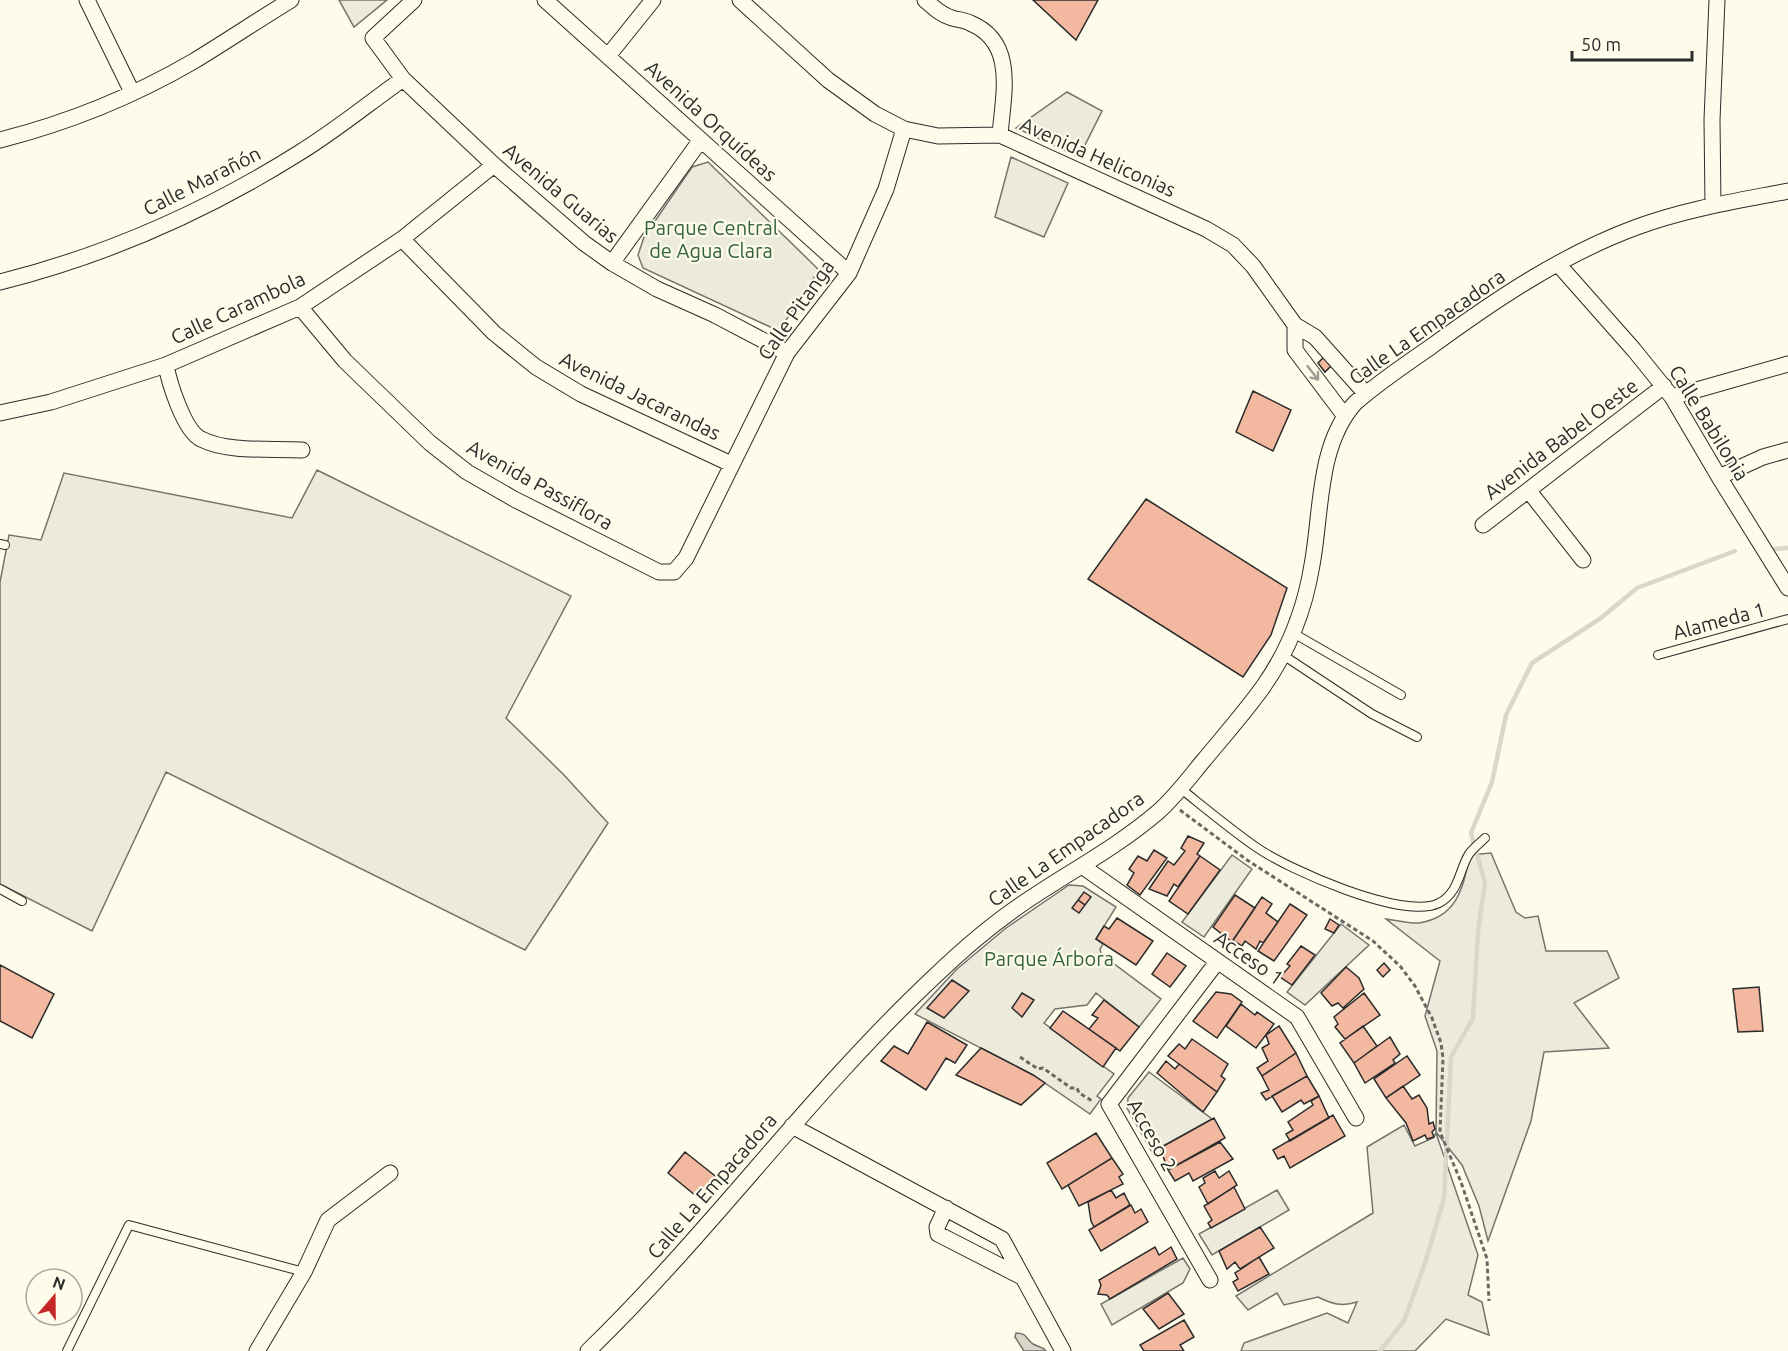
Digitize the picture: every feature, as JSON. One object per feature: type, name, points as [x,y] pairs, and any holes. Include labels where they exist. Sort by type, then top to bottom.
[{"type":"street","points":[[87,0],[132,92]]},
{"type":"street","points":[[0,141],[38,131],[132,92],[192,62],[291,0]]},
{"type":"street","name":"Avenida Guarias","points":[[414,0],[373,38],[403,79],[494,165],[584,243],[612,263],[657,289],[715,315],[787,353]]},
{"type":"street","name":"Avenida Orquídeas","points":[[545,0],[849,273]]},
{"type":"street","points":[[608,56],[652,0]]},
{"type":"street","name":"Avenida Heliconias","points":[[740,0],[828,80],[875,114],[904,129],[938,136],[999,135],[1206,229],[1233,245],[1253,266],[1295,325],[1315,337],[1365,394]]},
{"type":"street","points":[[925,0],[940,13],[969,22],[985,30],[996,42],[1002,56],[1004,78],[999,135]]},
{"type":"street","points":[[1713,205],[1712,120],[1717,0]]},
{"type":"street","name":"Calle Marañón","points":[[0,282],[110,249],[167,225],[233,192],[301,152],[403,79]]},
{"type":"street","name":"Calle Pitanga","points":[[674,572],[686,558],[787,353],[849,273],[886,189],[904,129]]},
{"type":"street","points":[[612,263],[700,141]]},
{"type":"street","name":"Calle Carambola","points":[[0,413],[51,402],[166,364],[300,307],[402,239],[494,165]]},
{"type":"street","name":"Calle La Empacadora","points":[[588,1351],[631,1309],[792,1126],[899,1011],[958,954],[1021,904],[1143,824],[1180,788],[1250,705],[1283,655],[1301,610],[1312,567],[1330,444],[1344,416],[1365,394],[1484,308],[1558,264],[1635,227],[1682,212],[1788,191]]},
{"type":"street","name":"Avenida Jacarandas","points":[[402,239],[494,333],[536,367],[581,394],[731,464]]},
{"type":"street","name":"Calle Babilonia","points":[[1558,264],[1669,392],[1788,588]]},
{"type":"street","name":"Avenida Passiflora","points":[[300,307],[345,361],[430,443],[467,472],[514,499],[659,572],[674,572]]},
{"type":"street","name":"Avenida Heliconias","points":[[1295,325],[1295,350],[1344,416]]},
{"type":"street","points":[[166,364],[170,387],[185,419],[199,438],[227,447],[302,450]]},
{"type":"street","points":[[1669,392],[1788,364]]},
{"type":"street","name":"Avenida Babel Oeste","points":[[1483,525],[1669,392]]},
{"type":"street","points":[[1719,477],[1788,450]]},
{"type":"street","points":[[1529,491],[1582,560]]},
{"type":"street","name":"Acceso 1","points":[[1082,866],[1298,1017],[1356,1118]]},
{"type":"street","name":"Acceso 2","points":[[1210,1280],[1109,1104],[1217,962]]},
{"type":"street","points":[[792,1126],[1002,1239],[1063,1351]]},
{"type":"street","points":[[257,1351],[304,1272],[328,1220],[390,1173]]},
{"type":"street","points":[[946,1208],[937,1227],[938,1234],[1022,1277]]},
{"type":"lane","name":"Alameda 1","points":[[1658,655],[1788,619]]},
{"type":"lane","points":[[1293,633],[1401,695]]},
{"type":"lane","points":[[1283,655],[1372,714],[1417,737]]},
{"type":"lane","points":[[1180,788],[1258,848],[1306,875],[1391,903],[1423,908],[1440,903],[1458,881],[1469,853],[1485,838]]},
{"type":"lane","points":[[0,890],[22,901]]},
{"type":"lane","points":[[67,1351],[129,1225],[304,1272]]},
{"type":"path","points":[[1168,801],[1246,860],[1373,941],[1400,966],[1415,986],[1432,1018],[1441,1043],[1443,1058],[1440,1132],[1464,1191],[1487,1259],[1489,1301]]},
{"type":"path","points":[[1020,1056],[1038,1069],[1043,1068],[1071,1088],[1077,1088],[1079,1093],[1098,1104]]},
{"type":"green space","points":[[339,0],[387,0],[354,27]]},
{"type":"green space","points":[[1067,92],[1102,111],[1079,157],[1016,128]]},
{"type":"green space","points":[[1011,157],[1068,183],[1044,237],[995,217]]},
{"type":"green space","name":"Parque Central de Agua Clara","points":[[708,162],[819,270],[779,331],[643,268],[638,255],[644,237],[692,167]]},
{"type":"green space","points":[[317,470],[571,596],[506,718],[564,775],[608,823],[525,950],[166,772],[92,931],[0,884],[0,582],[9,535],[41,540],[64,473],[292,518]]},
{"type":"green space","points":[[1491,853],[1516,912],[1525,918],[1538,916],[1546,951],[1607,951],[1619,978],[1574,1003],[1609,1048],[1544,1052],[1531,1121],[1488,1241],[1479,1206],[1462,1165],[1436,1132],[1437,1051],[1425,1016],[1440,961],[1386,919],[1419,923],[1432,920],[1442,914],[1450,907],[1461,889],[1470,855]]},
{"type":"green space","points":[[1232,855],[1252,869],[1204,937],[1182,922]]},
{"type":"green space","name":"Parque Árbora","points":[[1069,885],[1083,886],[1116,907],[1096,939],[1103,944],[1100,949],[1101,954],[1161,999],[1139,1027],[1096,993],[1087,1005],[1055,1009],[1044,1023],[1114,1074],[1097,1096],[1101,1099],[1090,1114],[1033,1075],[915,1014],[957,969],[1006,928]]},
{"type":"green space","points":[[1341,924],[1369,945],[1305,1005],[1287,992]]},
{"type":"green space","points":[[1149,1072],[1212,1119],[1152,1152],[1127,1108],[1128,1098]]},
{"type":"green space","points":[[1404,1125],[1415,1146],[1433,1138],[1436,1133],[1478,1255],[1468,1295],[1482,1302],[1489,1335],[1446,1319],[1415,1351],[1241,1351],[1244,1343],[1327,1313],[1348,1323],[1357,1302],[1337,1304],[1318,1297],[1284,1305],[1277,1293],[1248,1310],[1236,1296],[1373,1213],[1367,1147]]},
{"type":"green space","points":[[1277,1190],[1289,1210],[1212,1255],[1199,1234]]},
{"type":"green space","points":[[1183,1258],[1190,1269],[1183,1283],[1112,1325],[1101,1304]]},
{"type":"shaded area","points":[[1016,1333],[1024,1335],[1033,1344],[1046,1351],[1024,1351],[1015,1337]]},
{"type":"building","points":[[1033,0],[1098,0],[1076,40]]},
{"type":"building","points":[[1325,356],[1332,365],[1325,372],[1318,363]]},
{"type":"building","points":[[1253,391],[1291,410],[1273,451],[1236,432]]},
{"type":"building","points":[[1146,499],[1287,588],[1271,635],[1243,677],[1088,579]]},
{"type":"building","points":[[1188,836],[1204,843],[1197,854],[1200,856],[1178,887],[1174,884],[1167,896],[1149,889],[1168,861],[1174,865],[1185,851],[1181,848]]},
{"type":"building","points":[[1154,850],[1167,858],[1140,895],[1127,885],[1134,873],[1129,869],[1138,856],[1147,861]]},
{"type":"building","points":[[1200,856],[1220,870],[1188,914],[1169,901]]},
{"type":"building","points":[[1084,892],[1091,897],[1085,905],[1078,900]]},
{"type":"building","points":[[1235,895],[1255,908],[1232,942],[1213,927]]},
{"type":"building","points":[[1262,897],[1272,904],[1266,913],[1278,922],[1263,943],[1260,941],[1256,949],[1245,941],[1242,946],[1233,940]]},
{"type":"building","points":[[1078,900],[1085,905],[1079,913],[1072,908]]},
{"type":"building","points":[[1290,904],[1307,915],[1274,961],[1258,951]]},
{"type":"building","points":[[1117,918],[1153,941],[1136,965],[1096,939],[1104,926],[1109,929]]},
{"type":"building","points":[[1330,919],[1339,925],[1334,933],[1325,929]]},
{"type":"building","points":[[1301,946],[1315,955],[1292,985],[1280,977],[1290,966],[1287,964]]},
{"type":"building","points":[[1167,953],[1186,966],[1170,987],[1152,974]]},
{"type":"building","points":[[1384,963],[1390,970],[1383,977],[1377,970]]},
{"type":"building","points":[[0,965],[54,994],[32,1038],[0,1021]]},
{"type":"building","points":[[1346,967],[1359,978],[1364,989],[1343,1008],[1338,1003],[1332,1006],[1321,993]]},
{"type":"building","points":[[952,980],[969,991],[944,1018],[927,1008]]},
{"type":"building","points":[[1759,987],[1763,1031],[1738,1032],[1733,989]]},
{"type":"building","points":[[1216,992],[1231,994],[1242,1002],[1217,1038],[1193,1021]]},
{"type":"building","points":[[1022,993],[1034,1000],[1022,1017],[1012,1008]]},
{"type":"building","points":[[1364,993],[1380,1015],[1345,1039],[1335,1027],[1338,1024],[1334,1017]]},
{"type":"building","points":[[1104,1000],[1139,1027],[1120,1051],[1089,1029],[1098,1018],[1092,1015]]},
{"type":"building","points":[[1241,1004],[1255,1015],[1257,1012],[1274,1024],[1256,1048],[1226,1026]]},
{"type":"building","points":[[1063,1011],[1116,1048],[1103,1067],[1050,1028]]},
{"type":"building","points":[[927,1022],[967,1045],[955,1063],[946,1058],[926,1090],[881,1061],[894,1046],[908,1054]]},
{"type":"building","points":[[1279,1026],[1296,1053],[1262,1076],[1257,1068],[1268,1061],[1262,1048],[1269,1044],[1266,1035]]},
{"type":"building","points":[[1363,1026],[1377,1046],[1354,1063],[1340,1043]]},
{"type":"building","points":[[1390,1037],[1400,1054],[1393,1060],[1395,1063],[1365,1083],[1354,1063]]},
{"type":"building","points":[[1192,1039],[1228,1064],[1221,1076],[1225,1079],[1217,1092],[1168,1056],[1179,1044],[1185,1049]]},
{"type":"building","points":[[981,1048],[1045,1083],[1021,1105],[956,1075]]},
{"type":"building","points":[[1296,1053],[1307,1076],[1266,1100],[1261,1093],[1269,1090],[1262,1076]]},
{"type":"building","points":[[1407,1056],[1420,1075],[1386,1098],[1374,1079]]},
{"type":"building","points":[[1166,1061],[1175,1069],[1179,1064],[1217,1092],[1203,1112],[1157,1073]]},
{"type":"building","points":[[1307,1076],[1319,1096],[1304,1104],[1301,1100],[1282,1112],[1272,1096]]},
{"type":"building","points":[[1403,1086],[1412,1099],[1419,1095],[1427,1108],[1429,1124],[1433,1122],[1435,1129],[1432,1132],[1434,1137],[1427,1139],[1425,1135],[1413,1141],[1406,1123],[1386,1098]]},
{"type":"building","points":[[1319,1096],[1329,1118],[1290,1141],[1286,1134],[1293,1130],[1288,1122],[1313,1105],[1311,1101]]},
{"type":"building","points":[[1333,1115],[1345,1136],[1290,1168],[1284,1156],[1278,1159],[1273,1150]]},
{"type":"building","points":[[1214,1118],[1225,1138],[1168,1170],[1160,1148]]},
{"type":"building","points":[[1096,1133],[1112,1158],[1062,1189],[1047,1163]]},
{"type":"building","points":[[1220,1142],[1233,1159],[1193,1181],[1189,1173],[1175,1181],[1168,1170]]},
{"type":"building","points":[[685,1152],[719,1179],[701,1200],[668,1173]]},
{"type":"building","points":[[1112,1158],[1123,1174],[1119,1177],[1123,1184],[1079,1206],[1068,1185]]},
{"type":"building","points":[[1215,1171],[1219,1178],[1229,1171],[1237,1185],[1208,1204],[1199,1187],[1205,1183],[1203,1178]]},
{"type":"building","points":[[1234,1187],[1245,1209],[1211,1228],[1208,1223],[1212,1220],[1204,1206]]},
{"type":"building","points":[[1111,1190],[1116,1198],[1124,1193],[1130,1205],[1094,1227],[1088,1202]]},
{"type":"building","points":[[1131,1205],[1135,1213],[1141,1209],[1148,1222],[1101,1251],[1089,1230]]},
{"type":"building","points":[[1260,1227],[1274,1248],[1240,1269],[1235,1262],[1227,1269],[1219,1251]]},
{"type":"building","points":[[1155,1247],[1159,1255],[1171,1247],[1177,1259],[1110,1299],[1107,1295],[1098,1294],[1101,1285],[1099,1280]]},
{"type":"building","points":[[1259,1257],[1269,1274],[1238,1291],[1233,1282],[1238,1279],[1235,1273]]},
{"type":"building","points":[[1168,1293],[1184,1314],[1159,1329],[1143,1309]]},
{"type":"building","points":[[1184,1320],[1194,1337],[1180,1345],[1184,1351],[1144,1351],[1140,1345]]},
{"type":"waterway","points":[[1775,549],[1788,548]]},
{"type":"waterway","points":[[1380,1351],[1404,1321],[1426,1260],[1444,1198],[1451,1057],[1473,1018],[1478,932],[1485,883],[1471,833],[1492,782],[1506,715],[1532,663],[1601,618],[1637,588],[1735,551]]}]
